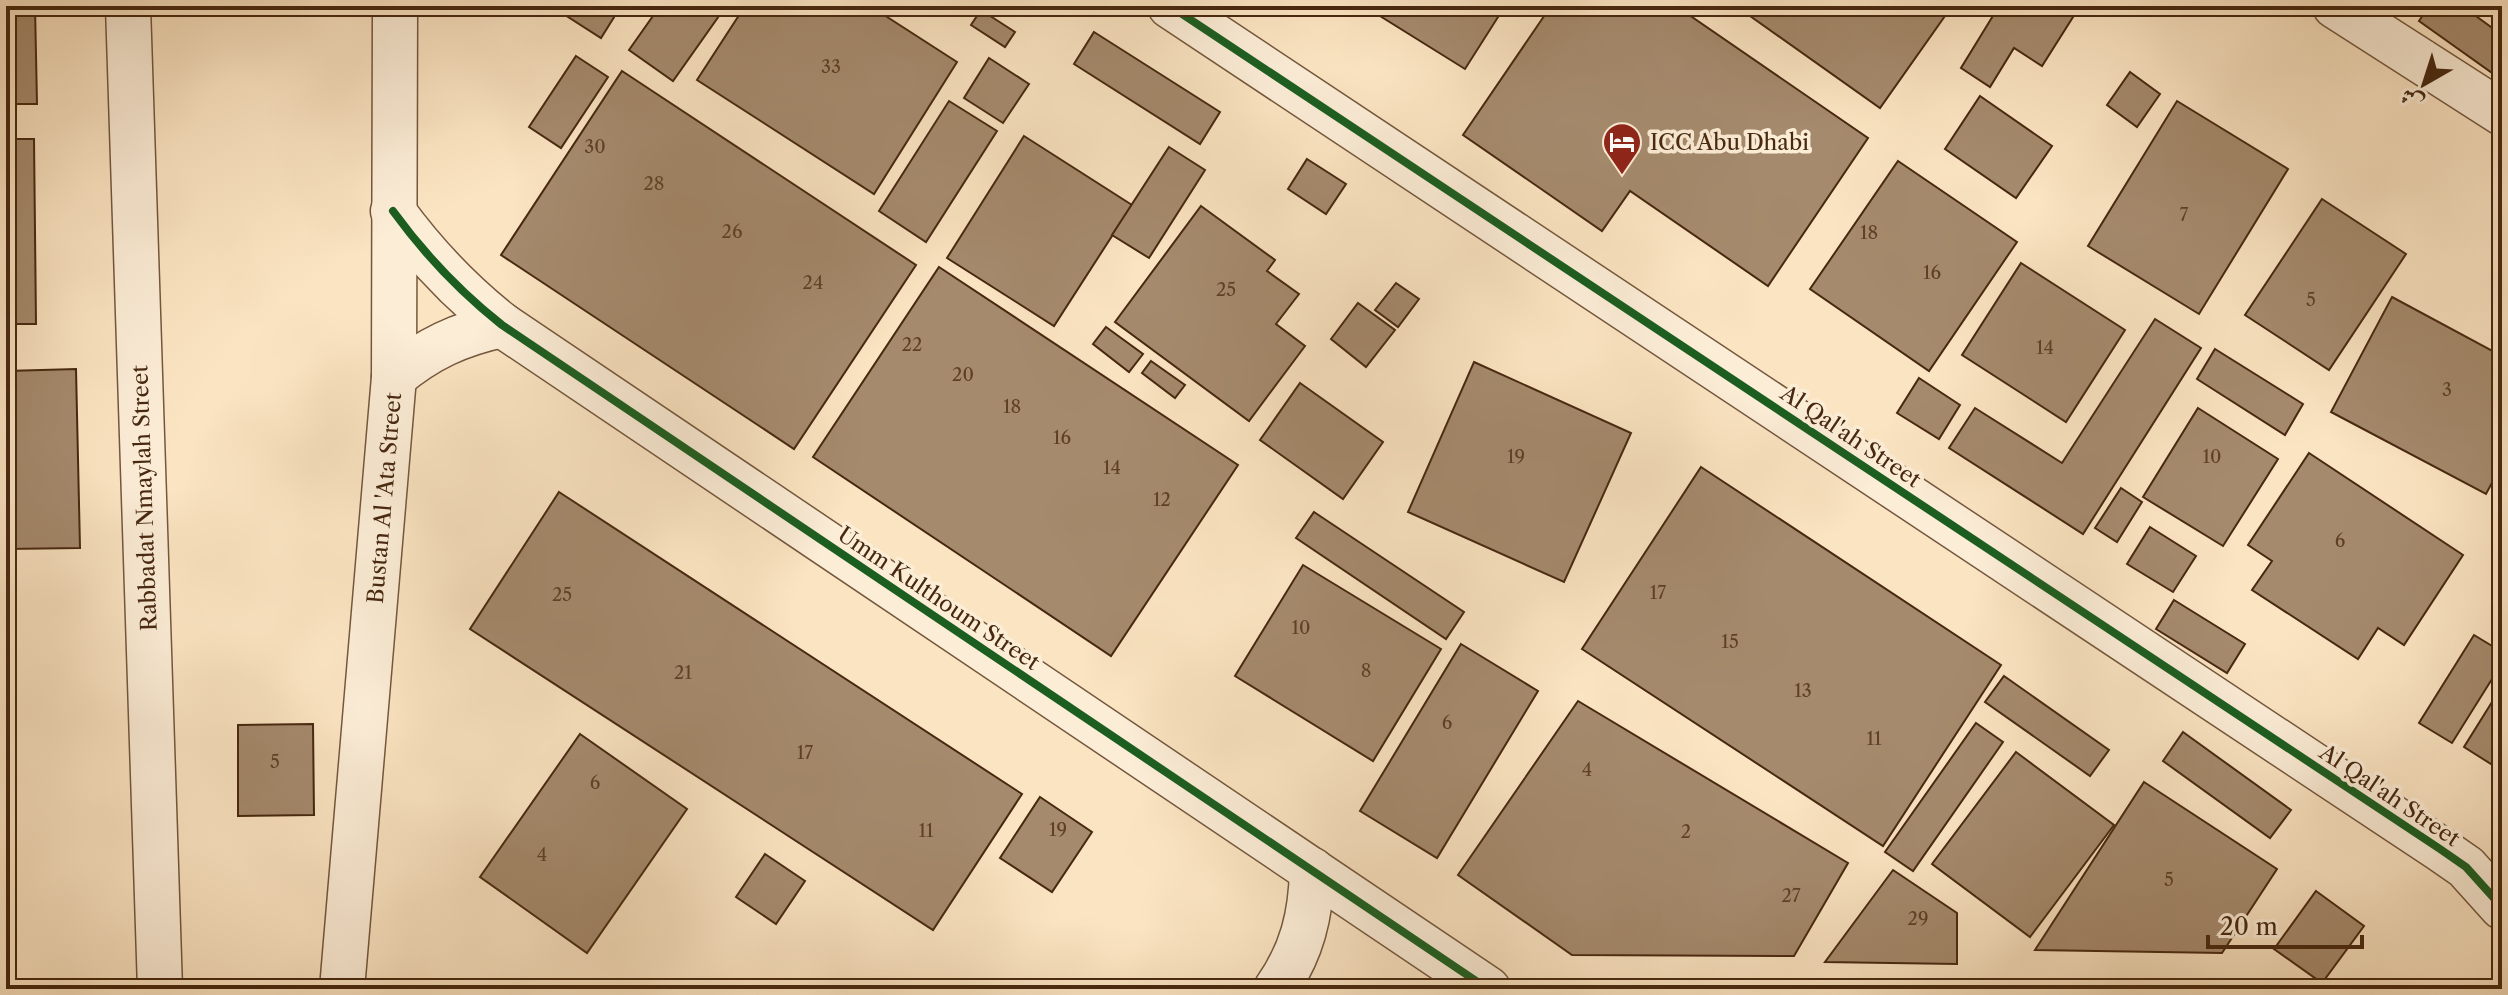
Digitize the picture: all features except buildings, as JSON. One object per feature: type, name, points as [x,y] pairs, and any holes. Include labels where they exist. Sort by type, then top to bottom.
[{"type":"street","name":"Rabbadat Nmaylah Street","points":[[128,6],[160,989]]},
{"type":"street","name":"Bustan Al 'Ata Street","points":[[342,989],[394,377],[395,6]]},
{"type":"street","name":"Al Qal'ah Street","points":[[1170,6],[2440,849],[2466,867],[2502,907]]},
{"type":"street","points":[[2335,6],[2502,113]]},
{"type":"street","name":"Umm Kulthoum Street","points":[[393,211],[442,273],[502,325],[1488,989]]},
{"type":"street","points":[[394,377],[444,342],[502,325]]},
{"type":"street","points":[[1276,989],[1294,961],[1306,932],[1312,870]]},
{"type":"cycle path","points":[[1170,6],[2440,849],[2466,867],[2502,907]]},
{"type":"cycle path","points":[[393,211],[443,272],[502,325],[1488,989]]},
{"type":"place","name":"ICC Abu Dhabi","points":[[1622,176]]}]
